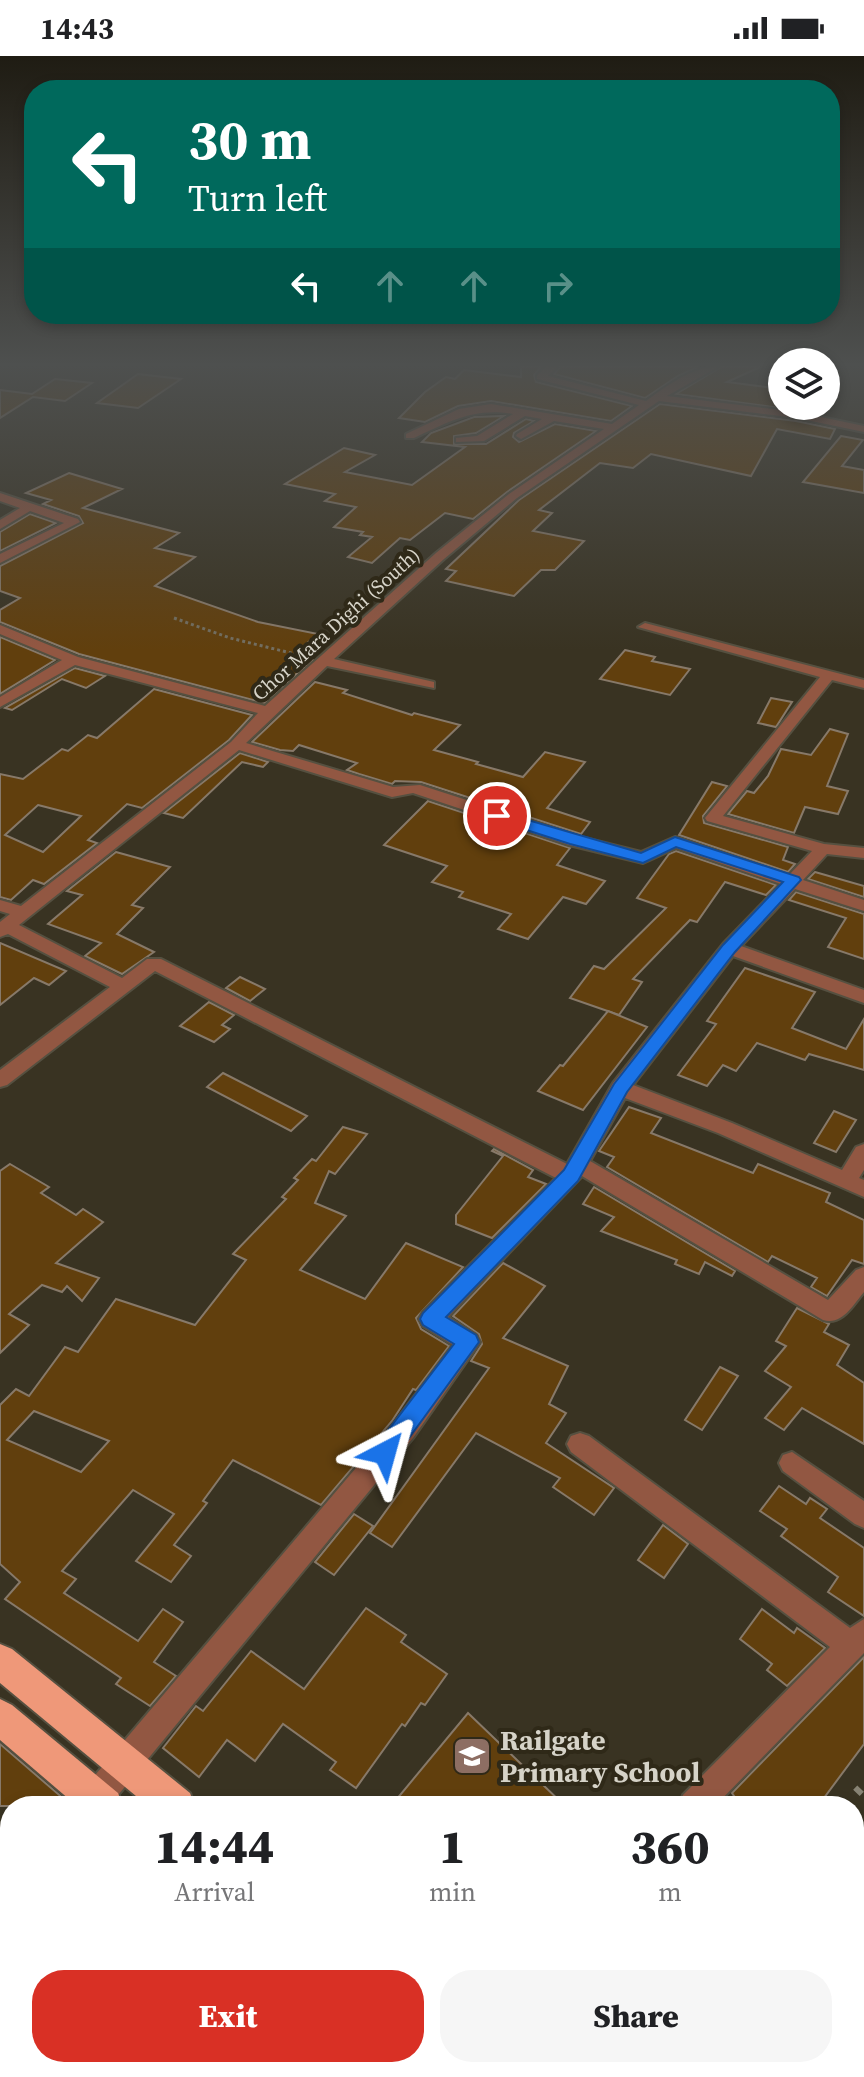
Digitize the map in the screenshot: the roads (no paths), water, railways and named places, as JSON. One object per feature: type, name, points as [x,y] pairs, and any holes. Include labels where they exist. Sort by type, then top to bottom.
[{"type":"highway","points":[[0,1661],[165,1796]]},
{"type":"highway","points":[[0,1717],[93,1796]]},
{"type":"street","name":"Chor Mara Dighi (South)","points":[[4,928],[236,745],[268,711],[440,556],[513,496],[563,461]]},
{"type":"street","points":[[0,497],[74,522],[0,559]]},
{"type":"street","points":[[25,547],[0,528],[29,507]]},
{"type":"street","points":[[0,628],[22,618]]},
{"type":"street","points":[[645,627],[864,684]]},
{"type":"street","points":[[0,628],[73,660],[268,711]]},
{"type":"street","points":[[0,703],[73,660]]},
{"type":"street","points":[[325,661],[429,685]]},
{"type":"street","points":[[829,675],[713,818],[823,849],[864,853]]},
{"type":"street","points":[[236,745],[392,792],[414,788],[575,841],[643,858],[675,842],[864,906]]},
{"type":"street","points":[[104,1796],[126,1764],[404,1430],[468,1342],[431,1319],[574,1170],[620,1088],[729,948],[823,849]]},
{"type":"street","points":[[0,905],[25,913]]},
{"type":"street","points":[[4,928],[123,986]]},
{"type":"street","points":[[729,948],[864,997]]},
{"type":"street","points":[[0,1080],[154,963],[574,1170],[831,1313],[864,1276]]},
{"type":"street","points":[[620,1088],[725,1128],[856,1184],[864,1152]]},
{"type":"street","points":[[580,1444],[858,1640],[704,1796]]},
{"type":"street","points":[[792,1463],[864,1516]]},
{"type":"railway","points":[[854,1796],[864,1785]]},
{"type":"place","name":"Railgate Primary School","points":[[472,1756]]}]
